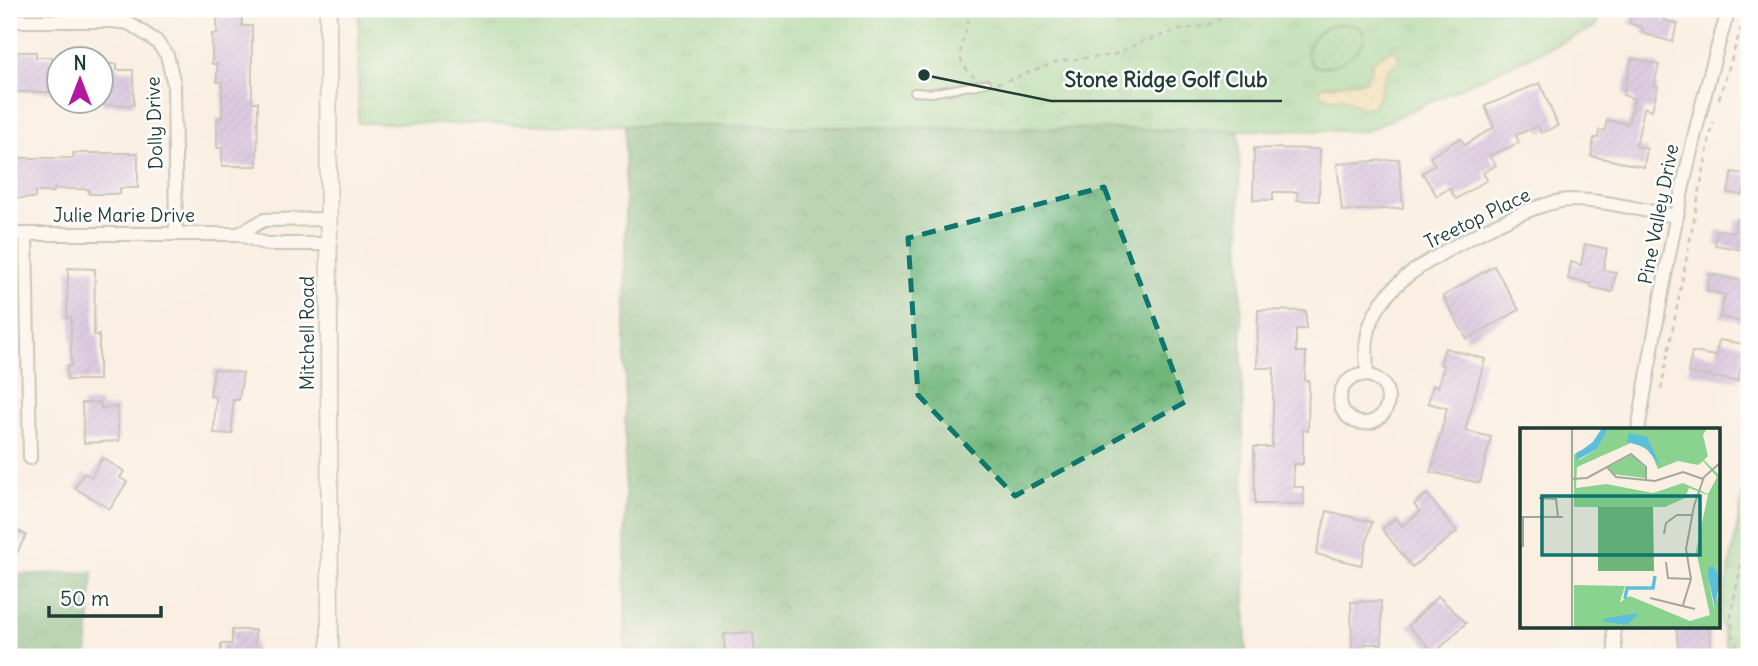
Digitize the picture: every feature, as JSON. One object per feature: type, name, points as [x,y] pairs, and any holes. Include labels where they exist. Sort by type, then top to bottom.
[{"type":"street","name":"Mitchell Road","points":[[328,9],[330,657]]},
{"type":"street","name":"Pine Valley Drive","points":[[1638,428],[1657,316],[1697,120],[1728,9]]},
{"type":"street","name":"Dolly Drive","points":[[9,21],[129,23],[156,41],[167,55],[174,84],[176,234]]},
{"type":"street","name":"Treetop Place","points":[[1367,374],[1365,341],[1368,330],[1377,310],[1390,292],[1406,277],[1434,259],[1504,222],[1534,208],[1570,200],[1593,201],[1677,216]]},
{"type":"street","name":"Julie Marie Drive","points":[[239,234],[264,220],[327,219]]},
{"type":"street","name":"Julie Marie Drive","points":[[9,234],[239,234],[266,244],[327,244]]},
{"type":"street","points":[[26,234],[30,458]]},
{"type":"street","points":[[1613,628],[1616,657]]},
{"type":"lane","points":[[914,92],[931,93],[987,83]]},
{"type":"path","points":[[967,9],[960,48],[961,60],[964,68],[987,83],[1006,81],[1059,61],[1113,55],[1141,42],[1179,30],[1208,26],[1234,12],[1269,9]]},
{"type":"path","points":[[1719,99],[1747,9]]},
{"type":"path","points":[[1661,389],[1715,112]]},
{"type":"path","points":[[1740,657],[1733,634],[1731,612],[1749,528]]},
{"type":"highlighted area","points":[[1104,187],[1185,402],[1015,496],[918,395],[908,238]]},
{"type":"green space","points":[[359,9],[1601,9],[1595,27],[1366,131],[358,123]]},
{"type":"green space","points":[[1340,24],[1357,26],[1364,32],[1364,40],[1358,49],[1336,64],[1323,67],[1312,65],[1307,54],[1314,37],[1328,27]]},
{"type":"green space","points":[[625,126],[1239,130],[1246,657],[625,657]]},
{"type":"green space","points":[[1749,461],[1749,657],[1729,657],[1720,620]]},
{"type":"green space","points":[[93,572],[87,657],[9,657],[9,575]]},
{"type":"sand","points":[[1395,50],[1400,59],[1386,73],[1376,103],[1372,107],[1362,108],[1344,98],[1322,96],[1321,86],[1364,81],[1373,61],[1388,51]]},
{"type":"building","points":[[1633,9],[1666,9],[1663,20],[1678,24],[1672,42],[1642,33],[1643,28],[1629,23]]},
{"type":"building","points":[[217,18],[242,18],[242,26],[252,26],[252,102],[258,102],[257,166],[222,166],[222,148],[217,148],[217,118],[222,118],[222,82],[217,82],[217,64],[212,64],[212,34],[217,34]]},
{"type":"building","points":[[9,52],[36,52],[36,57],[46,57],[46,92],[9,92]]},
{"type":"building","points":[[1632,58],[1659,65],[1654,85],[1658,86],[1652,110],[1644,108],[1636,146],[1647,149],[1644,167],[1591,156],[1594,138],[1598,138],[1599,130],[1605,131],[1607,120],[1628,124],[1635,99],[1623,95]]},
{"type":"building","points":[[116,64],[117,70],[133,70],[134,105],[116,105]]},
{"type":"building","points":[[1540,83],[1558,126],[1541,133],[1538,126],[1516,135],[1519,143],[1489,156],[1496,165],[1483,173],[1487,180],[1456,199],[1449,188],[1437,196],[1422,173],[1435,165],[1430,157],[1460,138],[1465,145],[1494,127],[1485,106]]},
{"type":"building","points":[[1254,148],[1320,149],[1319,201],[1297,200],[1298,192],[1273,192],[1273,200],[1253,200]]},
{"type":"building","points":[[73,153],[138,153],[138,188],[120,188],[120,194],[89,194],[89,189],[54,189],[54,192],[35,192],[35,198],[9,198],[9,158],[73,158]]},
{"type":"building","points":[[1399,159],[1403,208],[1342,211],[1337,164]]},
{"type":"building","points":[[1732,172],[1749,175],[1749,192],[1743,191],[1743,195],[1728,193]]},
{"type":"building","points":[[1736,219],[1749,221],[1749,251],[1715,245],[1717,230],[1734,232]]},
{"type":"building","points":[[1585,244],[1607,249],[1603,270],[1616,272],[1612,292],[1568,279],[1571,262],[1581,265]]},
{"type":"building","points":[[1494,266],[1519,310],[1467,339],[1443,296]]},
{"type":"building","points":[[68,268],[95,269],[94,335],[99,335],[99,380],[67,380],[67,366],[71,366],[71,318],[67,318]]},
{"type":"building","points":[[1710,274],[1749,282],[1749,323],[1720,317],[1725,295],[1707,291]]},
{"type":"building","points":[[1258,310],[1306,311],[1306,329],[1296,329],[1296,352],[1306,352],[1305,381],[1309,381],[1308,431],[1303,430],[1303,464],[1293,464],[1294,487],[1303,487],[1304,504],[1255,504],[1254,447],[1272,447],[1274,368],[1257,368]]},
{"type":"building","points":[[1719,340],[1745,344],[1738,381],[1688,373],[1692,352],[1716,356]]},
{"type":"building","points":[[1445,348],[1485,359],[1465,431],[1491,437],[1480,483],[1431,472],[1447,408],[1428,403],[1433,385],[1438,387]]},
{"type":"building","points":[[214,369],[243,373],[239,400],[233,400],[232,434],[214,433],[216,397],[210,396]]},
{"type":"building","points":[[100,402],[101,408],[117,407],[119,441],[84,443],[82,403]]},
{"type":"building","points":[[102,458],[124,471],[120,478],[127,482],[110,509],[75,488],[84,473],[91,477]]},
{"type":"building","points":[[1427,494],[1457,532],[1412,567],[1382,529],[1396,518],[1402,526],[1420,512],[1414,504]]},
{"type":"building","points":[[1327,511],[1372,522],[1361,565],[1316,554]]},
{"type":"building","points":[[16,530],[26,535],[9,569],[9,534],[13,536]]},
{"type":"building","points":[[1438,596],[1466,623],[1435,653],[1408,626]]},
{"type":"building","points":[[1381,601],[1382,644],[1365,644],[1366,657],[1352,657],[1351,602]]},
{"type":"building","points":[[1676,628],[1709,628],[1712,657],[1679,657]]},
{"type":"building","points":[[232,630],[255,630],[255,657],[221,657],[221,644],[232,644]]},
{"type":"building","points":[[753,632],[755,657],[725,657],[724,634]]},
{"type":"place","name":"Stone Ridge Golf Club","points":[[924,75]]}]
